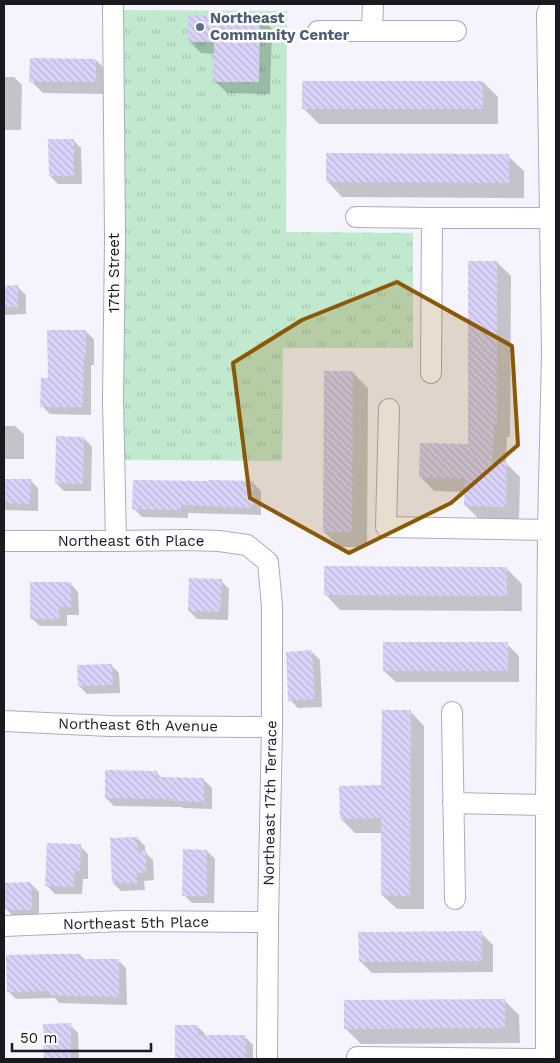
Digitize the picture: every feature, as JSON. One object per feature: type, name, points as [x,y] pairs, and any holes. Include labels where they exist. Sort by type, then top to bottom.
[{"type":"street","name":"17th Street","points":[[114,4],[116,542]]},
{"type":"street","points":[[372,31],[373,4]]},
{"type":"street","points":[[546,1059],[548,530],[552,354],[547,14],[552,4]]},
{"type":"street","points":[[318,31],[456,31]]},
{"type":"street","points":[[356,217],[550,218]]},
{"type":"street","points":[[430,373],[432,218]]},
{"type":"street","points":[[388,408],[386,527],[548,530]]},
{"type":"street","name":"Northeast 6th Place","points":[[4,541],[219,541],[246,545],[255,552]]},
{"type":"street","name":"Northeast 17th Terrace","points":[[255,552],[268,562],[272,606],[267,1059]]},
{"type":"street","points":[[452,712],[455,899]]},
{"type":"street","name":"Northeast 6th Avenue","points":[[4,721],[110,726],[272,726]]},
{"type":"street","points":[[454,803],[546,805]]},
{"type":"street","name":"Northeast 5th Place","points":[[4,926],[123,921],[268,922]]},
{"type":"street","points":[[357,1057],[537,1059]]},
{"type":"highlighted area","points":[[397,282],[512,346],[518,445],[451,503],[349,553],[250,498],[233,363],[302,320]]},
{"type":"green space","points":[[123,10],[287,11],[286,232],[413,233],[413,348],[283,348],[282,461],[120,460]]},
{"type":"building","points":[[188,15],[260,16],[259,82],[213,82],[214,42],[188,42]]},
{"type":"building","points":[[30,58],[96,59],[96,82],[29,82]]},
{"type":"building","points":[[302,81],[483,81],[483,109],[302,109]]},
{"type":"building","points":[[48,139],[74,139],[74,176],[49,176]]},
{"type":"building","points":[[326,153],[509,154],[509,183],[326,182]]},
{"type":"building","points":[[468,261],[497,261],[497,424],[494,424],[492,462],[507,462],[506,507],[464,506],[465,479],[419,477],[420,443],[468,444]]},
{"type":"building","points":[[18,285],[18,307],[4,307],[4,286]]},
{"type":"building","points":[[47,330],[86,330],[83,407],[40,407],[41,378],[48,378]]},
{"type":"building","points":[[324,371],[353,371],[352,532],[323,532]]},
{"type":"building","points":[[56,436],[84,437],[83,484],[55,483]]},
{"type":"building","points":[[4,479],[31,479],[30,504],[4,503]]},
{"type":"building","points":[[133,480],[254,481],[253,508],[181,505],[181,510],[132,509]]},
{"type":"building","points":[[324,566],[507,567],[507,596],[324,595]]},
{"type":"building","points":[[189,578],[222,579],[220,612],[188,611]]},
{"type":"building","points":[[30,582],[71,582],[71,607],[59,607],[59,619],[30,619]]},
{"type":"building","points":[[383,642],[508,642],[508,671],[383,671]]},
{"type":"building","points":[[312,650],[315,699],[288,701],[286,652]]},
{"type":"building","points":[[112,664],[113,685],[78,686],[77,665]]},
{"type":"building","points":[[382,710],[411,710],[410,896],[381,895],[381,818],[340,819],[339,786],[381,785]]},
{"type":"building","points":[[105,770],[157,771],[156,777],[204,778],[204,802],[174,801],[174,799],[105,798]]},
{"type":"building","points":[[137,837],[138,851],[146,851],[146,873],[137,873],[137,883],[112,883],[110,838]]},
{"type":"building","points":[[47,843],[81,844],[80,871],[75,871],[74,887],[45,886]]},
{"type":"building","points":[[183,849],[207,850],[207,896],[182,896]]},
{"type":"building","points":[[31,882],[32,910],[5,910],[5,883]]},
{"type":"building","points":[[482,931],[482,961],[359,962],[358,932]]},
{"type":"building","points":[[81,954],[81,959],[119,959],[119,997],[50,995],[50,991],[7,992],[6,955]]},
{"type":"building","points":[[505,999],[505,1028],[344,1029],[344,1000]]},
{"type":"building","points":[[71,1023],[71,1059],[44,1059],[43,1024]]},
{"type":"building","points":[[175,1025],[198,1025],[198,1035],[246,1035],[246,1059],[175,1059]]},
{"type":"place","name":"Northeast Community Center","points":[[200,27]]}]
